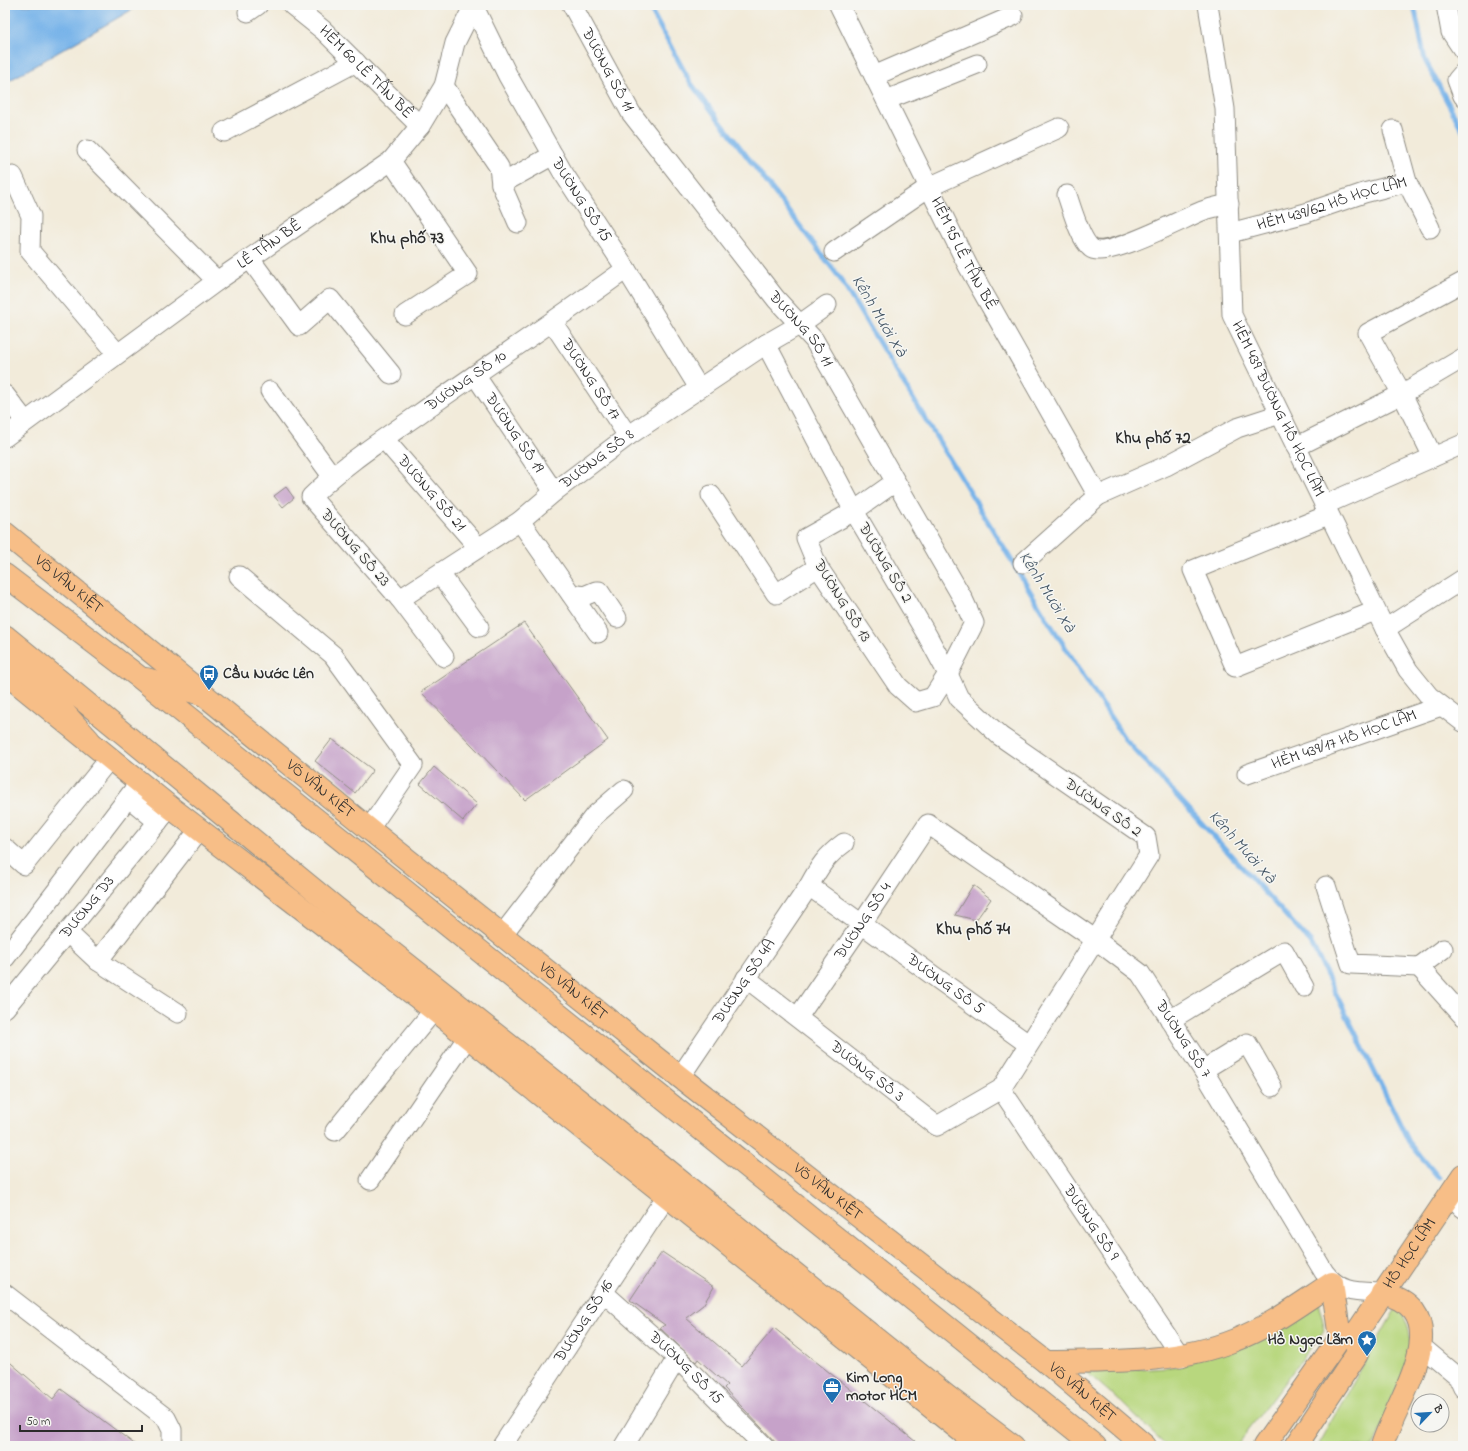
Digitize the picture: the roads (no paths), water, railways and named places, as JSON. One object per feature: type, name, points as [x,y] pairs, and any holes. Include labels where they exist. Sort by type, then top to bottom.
[{"type":"main road","name":"VÕ VĂN KIỆT","points":[[5,533],[369,829],[680,1077],[1046,1362],[1145,1446]]},
{"type":"main road","name":"VÕ VĂN KIỆT","points":[[5,575],[139,677],[1095,1446]]},
{"type":"main road","points":[[5,636],[336,908],[659,1164],[948,1398],[1014,1446]]},
{"type":"main road","points":[[5,648],[89,740]]},
{"type":"main road","points":[[5,672],[110,758],[135,790],[164,814],[199,830],[434,1010],[666,1197],[980,1446]]},
{"type":"main road","points":[[139,677],[202,694]]},
{"type":"main road","name":"HỒ HỌC LÃM","points":[[1264,1446],[1276,1428],[1348,1335],[1457,1201],[1463,1175]]},
{"type":"main road","points":[[1046,1362],[1097,1361],[1181,1356],[1236,1340],[1272,1322],[1332,1283],[1348,1335],[1357,1354],[1296,1446]]},
{"type":"main road","points":[[1382,1294],[1396,1296],[1408,1304],[1417,1317],[1421,1332],[1422,1346],[1412,1376],[1387,1430],[1382,1446]]},
{"type":"main road","points":[[1253,1446],[1261,1437],[1276,1428]]},
{"type":"street","name":"HẺM 60 LÊ TẤN BÊ","points":[[292,5],[323,30],[420,126]]},
{"type":"street","name":"LÊ TẤN BÊ","points":[[5,437],[117,352],[391,161],[420,126],[444,86],[454,43],[474,5]]},
{"type":"street","name":"ĐƯỜNG SỐ 15","points":[[474,5],[508,76],[553,155],[626,269],[699,388]]},
{"type":"street","name":"ĐƯỜNG SỐ 11","points":[[572,5],[631,114],[776,300],[814,340],[962,597],[974,623],[948,674]]},
{"type":"street","name":"HẺM 95 LÊ TẤN BÊ","points":[[839,5],[968,266],[1098,496]]},
{"type":"street","name":"HẺM 439 ĐƯỜNG HỒ HỌC LÃM","points":[[1208,5],[1224,109],[1229,204],[1232,315],[1375,611],[1408,670],[1429,696],[1463,722]]},
{"type":"street","points":[[1446,5],[1451,32],[1463,50]]},
{"type":"street","points":[[874,76],[1013,16]]},
{"type":"street","points":[[224,132],[356,62]]},
{"type":"street","points":[[886,100],[977,64]]},
{"type":"street","points":[[1463,73],[1457,80],[1463,96]]},
{"type":"street","points":[[444,86],[499,167],[501,184],[518,223]]},
{"type":"street","points":[[834,252],[929,187],[1060,128]]},
{"type":"street","points":[[1393,130],[1407,182]]},
{"type":"street","points":[[87,150],[217,281]]},
{"type":"street","points":[[501,184],[553,155]]},
{"type":"street","points":[[391,161],[468,274],[405,315]]},
{"type":"street","points":[[13,176],[31,216],[30,251],[117,352]]},
{"type":"street","name":"HẺM 439/62 HỒ HỌC LÃM","points":[[1230,233],[1306,213],[1364,193],[1407,182],[1430,228]]},
{"type":"street","points":[[1067,195],[1084,239],[1091,248],[1096,251],[1113,249],[1179,223],[1202,211],[1229,204]]},
{"type":"street","points":[[250,259],[299,326],[330,299],[391,374]]},
{"type":"street","name":"ĐƯỜNG SỐ 10","points":[[311,497],[332,476],[475,375],[552,323],[626,269]]},
{"type":"street","points":[[1432,457],[1402,394],[1368,333],[1463,282]]},
{"type":"street","name":"ĐƯỜNG SỐ 8","points":[[400,599],[520,520],[554,492],[628,436],[766,344],[799,325],[827,305]]},
{"type":"street","name":"ĐƯỜNG SỐ 17","points":[[552,323],[628,436]]},
{"type":"street","points":[[766,344],[854,511],[895,482]]},
{"type":"street","points":[[1296,447],[1402,394],[1463,358]]},
{"type":"street","name":"ĐƯỜNG SỐ 19","points":[[475,375],[554,492]]},
{"type":"street","points":[[270,391],[332,476]]},
{"type":"street","points":[[5,395],[25,421]]},
{"type":"street","points":[[1023,563],[1098,496],[1166,466],[1237,428],[1280,414]]},
{"type":"street","name":"ĐƯỜNG SỐ 21","points":[[384,439],[478,547]]},
{"type":"street","points":[[1375,611],[1235,667],[1193,570],[1326,510],[1432,457],[1463,444]]},
{"type":"street","points":[[710,495],[776,594],[818,567]]},
{"type":"street","name":"ĐƯỜNG SỐ 23","points":[[311,497],[400,599],[444,657]]},
{"type":"street","name":"ĐƯỜNG SỐ 13","points":[[854,511],[806,538],[818,567],[898,686],[916,702],[933,697],[948,674]]},
{"type":"street","name":"ĐƯỜNG SỐ 2","points":[[854,511],[948,674],[958,698],[1000,736],[1146,837],[1149,855],[1028,1044],[1001,1089],[936,1126]]},
{"type":"street","points":[[520,520],[598,633]]},
{"type":"street","points":[[440,574],[479,627]]},
{"type":"street","points":[[239,576],[333,655],[413,764],[369,829]]},
{"type":"street","points":[[1385,629],[1463,579]]},
{"type":"street","points":[[571,594],[584,596],[599,591],[617,618]]},
{"type":"street","name":"HẺM 439/17 HỒ HỌC LÃM","points":[[1247,774],[1441,706]]},
{"type":"street","points":[[5,848],[24,865],[110,758]]},
{"type":"street","name":"ĐƯỜNG D3","points":[[5,958],[135,790]]},
{"type":"street","points":[[502,935],[594,816],[624,790]]},
{"type":"street","name":"ĐƯỜNG D3","points":[[5,1008],[164,814]]},
{"type":"street","name":"ĐƯỜNG SỐ 7","points":[[928,824],[1096,940],[1140,973],[1203,1070],[1332,1283]]},
{"type":"street","name":"ĐƯỜNG SỐ 4","points":[[798,1017],[928,824]]},
{"type":"street","points":[[98,961],[199,830]]},
{"type":"street","name":"ĐƯỜNG SỐ 4A","points":[[680,1077],[809,886],[820,864],[830,853],[844,843]]},
{"type":"street","name":"ĐƯỜNG SỐ 5","points":[[809,886],[861,925],[1028,1044]]},
{"type":"street","points":[[1326,886],[1351,964],[1419,968],[1443,949]]},
{"type":"street","points":[[67,932],[98,961],[178,1013]]},
{"type":"street","points":[[1170,1020],[1284,951],[1304,987]]},
{"type":"street","points":[[1419,968],[1463,1016]]},
{"type":"street","name":"ĐƯỜNG SỐ 3","points":[[746,978],[936,1126]]},
{"type":"street","points":[[335,1131],[434,1010]]},
{"type":"street","points":[[370,1180],[467,1038]]},
{"type":"street","points":[[1203,1070],[1247,1043],[1272,1087]]},
{"type":"street","name":"ĐƯỜNG SỐ 9","points":[[1001,1089],[1181,1356]]},
{"type":"street","name":"ĐƯỜNG SỐ 16","points":[[502,1446],[666,1197]]},
{"type":"street","points":[[1332,1283],[1344,1290],[1358,1293],[1382,1294]]},
{"type":"street","name":"ĐƯỜNG SỐ 15","points":[[604,1293],[677,1358],[764,1446]]},
{"type":"street","points":[[5,1294],[166,1418],[172,1430],[172,1446]]},
{"type":"street","points":[[1422,1346],[1458,1377],[1463,1388]]},
{"type":"street","points":[[626,1445],[677,1358]]},
{"type":"water","points":[[5,5],[140,5],[5,83]]},
{"type":"waterway","name":"Kênh Mười Xà","points":[[648,5],[690,82],[839,277],[1047,619],[1124,738],[1311,943],[1409,1142],[1439,1178]]},
{"type":"waterway","points":[[1414,5],[1425,60],[1463,131]]},
{"type":"place","name":"Cầu Nước Lên","points":[[209,691]]},
{"type":"place","name":"Hồ Ngọc Lãm","points":[[1367,1357]]},
{"type":"place","name":"Kim Long motor HCM","points":[[832,1404]]},
{"type":"district","name":"Khu phố 73","points":[[407,238]]},
{"type":"district","name":"Khu phố 72","points":[[1153,438]]},
{"type":"district","name":"Khu phố 74","points":[[973,929]]}]
